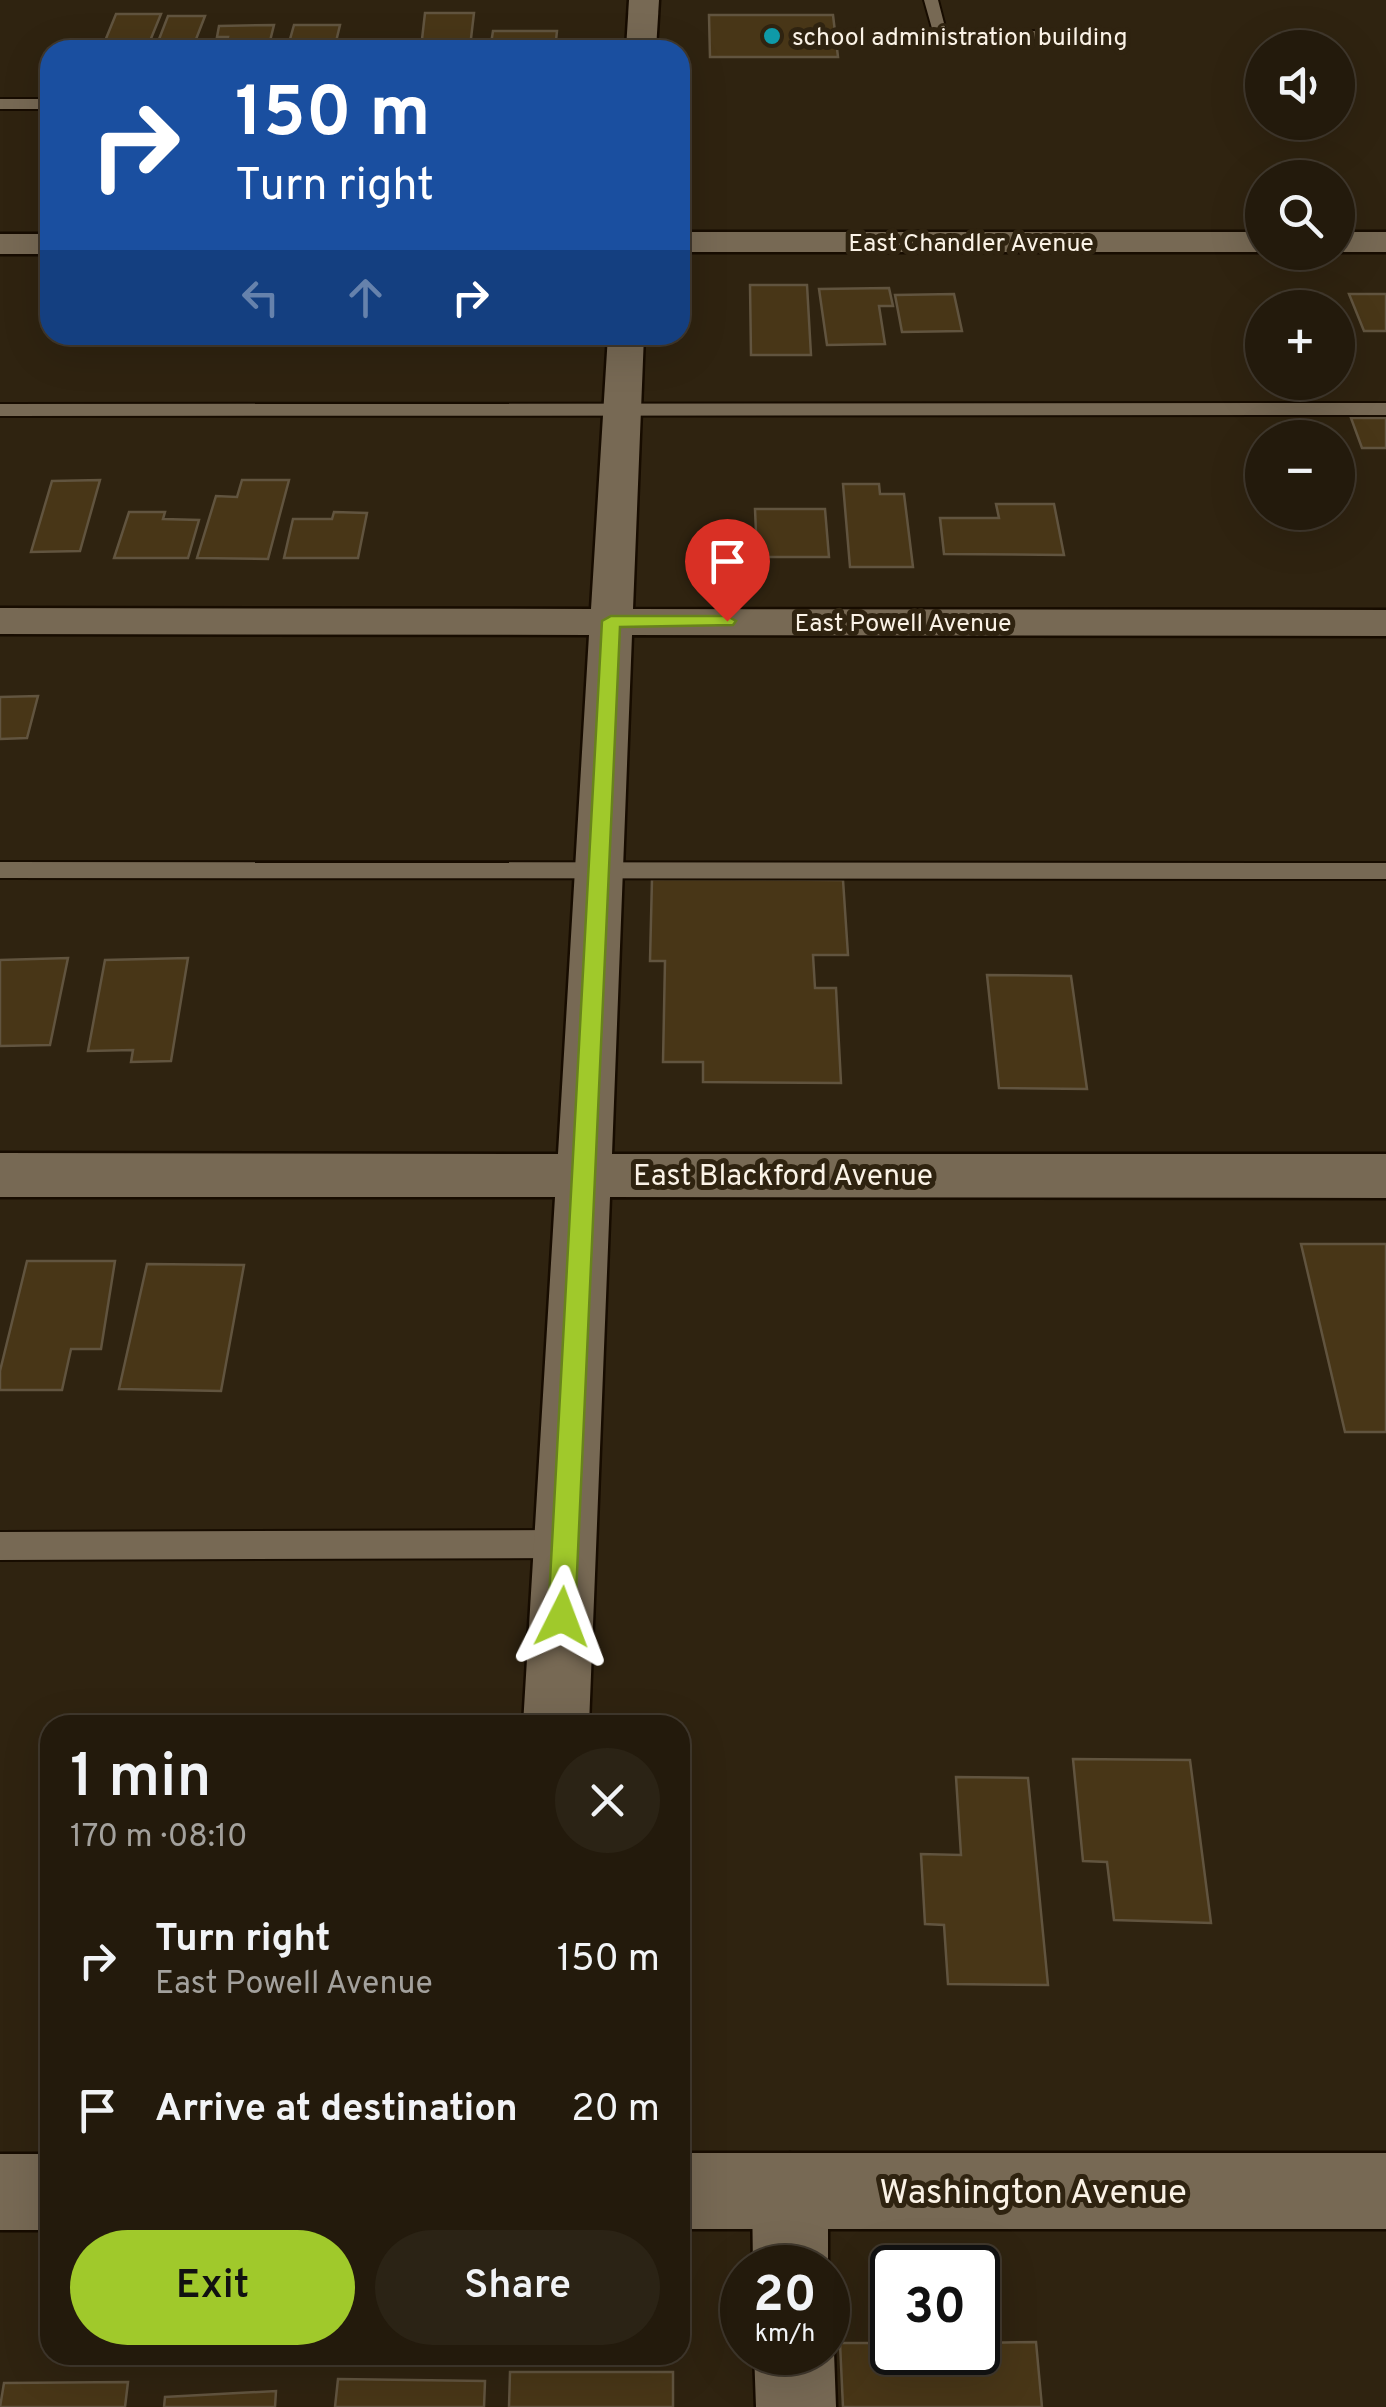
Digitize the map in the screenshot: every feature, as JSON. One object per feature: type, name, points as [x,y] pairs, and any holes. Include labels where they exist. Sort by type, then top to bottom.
[{"type":"street","points":[[642,40],[644,0]]},
{"type":"street","name":"East Chandler Avenue","points":[[690,242],[1245,242]]},
{"type":"street","points":[[1355,242],[1386,242]]},
{"type":"street","points":[[0,244],[40,244]]},
{"type":"street","points":[[556,1715],[625,345]]},
{"type":"street","name":"East Powell Avenue","points":[[0,622],[1386,622]]},
{"type":"street","name":"East Blackford Avenue","points":[[0,1174],[1386,1176]]},
{"type":"street","points":[[790,2191],[791,2245]]},
{"type":"street","points":[[0,2192],[40,2192]]},
{"type":"street","name":"Washington Avenue","points":[[690,2192],[1386,2192]]},
{"type":"street","points":[[795,2375],[796,2407]]},
{"type":"lane","points":[[931,0],[940,36],[1052,35]]},
{"type":"lane","points":[[0,104],[40,104]]},
{"type":"lane","points":[[0,410],[1386,409]]},
{"type":"lane","points":[[0,870],[1386,871]]},
{"type":"lane","points":[[0,1546],[565,1544]]},
{"type":"building","points":[[425,13],[474,13],[471,40],[422,40]]},
{"type":"building","points":[[116,14],[161,14],[150,40],[105,40]]},
{"type":"building","name":"school administration building","points":[[709,15],[833,15],[838,57],[710,57]]},
{"type":"building","points":[[168,16],[205,16],[196,40],[159,40]]},
{"type":"building","points":[[274,25],[270,40],[227,40],[228,37],[217,37],[219,26]]},
{"type":"building","points":[[294,25],[340,25],[336,40],[290,40]]},
{"type":"building","points":[[493,31],[557,31],[556,40],[492,40]]},
{"type":"building","points":[[750,285],[807,285],[811,355],[751,355]]},
{"type":"building","points":[[889,288],[893,306],[879,306],[885,344],[827,345],[819,289]]},
{"type":"building","points":[[954,294],[962,331],[902,332],[895,295]]},
{"type":"building","points":[[1355,294],[1386,294],[1386,331],[1364,331],[1355,309]]},
{"type":"building","points":[[1386,418],[1386,448],[1362,448],[1355,420],[1352,420]]},
{"type":"building","points":[[100,480],[80,551],[31,552],[52,481]]},
{"type":"building","points":[[242,480],[289,480],[268,559],[197,558],[216,496],[237,497]]},
{"type":"building","points":[[843,484],[879,484],[880,494],[904,494],[913,567],[850,567]]},
{"type":"building","points":[[996,504],[1054,504],[1064,555],[944,554],[940,518],[999,518]]},
{"type":"building","points":[[755,509],[825,509],[829,557],[757,557]]},
{"type":"building","points":[[129,512],[165,512],[163,519],[199,520],[188,558],[114,558]]},
{"type":"building","points":[[334,512],[367,513],[358,558],[284,558],[293,519],[332,519]]},
{"type":"building","points":[[38,696],[27,738],[0,739],[0,697]]},
{"type":"building","points":[[652,879],[843,880],[848,955],[813,955],[815,988],[836,988],[841,1083],[703,1082],[703,1062],[663,1062],[665,961],[650,961]]},
{"type":"building","points":[[68,958],[50,1045],[0,1046],[0,960]]},
{"type":"building","points":[[188,958],[171,1061],[131,1062],[133,1050],[88,1051],[105,960]]},
{"type":"building","points":[[987,975],[1071,976],[1087,1089],[999,1088]]},
{"type":"building","points":[[1301,1244],[1386,1244],[1386,1432],[1345,1432]]},
{"type":"building","points":[[27,1261],[115,1261],[101,1349],[71,1349],[62,1390],[0,1390],[0,1371]]},
{"type":"building","points":[[147,1264],[244,1265],[221,1391],[119,1389]]},
{"type":"building","points":[[1073,1759],[1190,1760],[1211,1923],[1114,1920],[1107,1862],[1083,1861]]},
{"type":"building","points":[[956,1777],[1028,1778],[1048,1985],[948,1984],[944,1925],[925,1924],[921,1854],[961,1855]]},
{"type":"building","points":[[1036,2342],[1042,2407],[843,2407],[842,2375],[850,2375],[850,2343],[870,2343],[870,2375],[1000,2375],[1000,2343]]},
{"type":"building","points":[[510,2372],[673,2372],[673,2407],[509,2407]]},
{"type":"building","points":[[338,2379],[485,2381],[484,2407],[335,2407]]},
{"type":"building","points":[[128,2382],[125,2407],[0,2407],[4,2383]]},
{"type":"building","points":[[276,2391],[275,2407],[164,2407],[165,2397]]},
{"type":"place","name":"school administration building","points":[[772,36]]},
{"type":"route","points":[[562,1617],[611,621],[727,621]]}]
